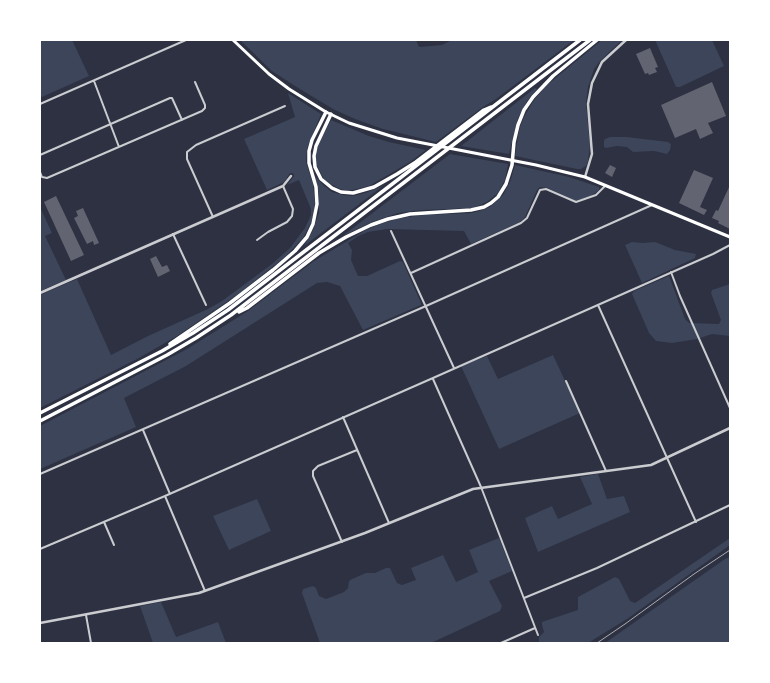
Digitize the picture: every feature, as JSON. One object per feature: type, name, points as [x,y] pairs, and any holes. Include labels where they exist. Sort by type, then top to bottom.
[{"type":"highway","points":[[40,414],[162,351],[204,326],[246,297],[418,162],[580,40]]},
{"type":"highway","points":[[40,420],[161,358],[196,338],[231,315],[590,40]]},
{"type":"highway","points":[[231,315],[246,308],[319,253],[346,237],[371,225],[410,214],[471,210],[484,207],[491,202],[503,190],[508,179],[518,125],[524,110],[533,97],[553,76],[597,40]]},
{"type":"highway","points":[[162,351],[175,340],[230,303],[273,270],[295,251],[307,237],[313,224],[317,204],[316,187],[309,163],[309,151],[312,140],[326,112]]},
{"type":"highway","points":[[331,114],[318,140],[314,156],[315,167],[318,174],[325,183],[332,188],[346,193],[366,190],[418,162]]},
{"type":"main road","points":[[232,40],[281,83],[326,112],[365,129],[397,138],[547,167],[585,177],[654,204],[730,237]]},
{"type":"street","points":[[40,104],[186,40]]},
{"type":"street","points":[[585,177],[592,154],[588,104],[592,82],[602,62],[626,40]]},
{"type":"street","points":[[94,81],[119,147]]},
{"type":"street","points":[[40,172],[42,177],[47,178],[202,111],[205,108],[204,102],[195,82]]},
{"type":"street","points":[[40,155],[171,98],[182,120]]},
{"type":"street","points":[[213,217],[187,159],[187,152],[196,145],[285,106]]},
{"type":"street","points":[[40,293],[283,186],[291,176]]},
{"type":"street","points":[[411,273],[521,223],[527,218],[540,190],[549,190],[576,202],[596,195],[606,185]]},
{"type":"street","points":[[257,240],[268,232],[287,222],[292,216],[292,209],[283,186]]},
{"type":"street","points":[[40,474],[426,306],[654,204]]},
{"type":"street","points":[[391,231],[454,368]]},
{"type":"street","points":[[173,234],[206,305]]},
{"type":"street","points":[[40,549],[343,418],[730,245]]},
{"type":"street","points":[[671,272],[680,296],[730,408]]},
{"type":"street","points":[[598,304],[696,522]]},
{"type":"street","points":[[433,378],[481,487],[538,635]]},
{"type":"street","points":[[566,381],[606,471]]},
{"type":"street","points":[[343,418],[390,523]]},
{"type":"street","points":[[40,622],[205,591],[342,542],[472,489],[651,465],[730,428]]},
{"type":"street","points":[[142,430],[170,494]]},
{"type":"street","points":[[342,542],[312,473],[318,466],[357,450]]},
{"type":"street","points":[[165,496],[205,591]]},
{"type":"street","points":[[524,598],[593,570],[730,505]]},
{"type":"street","points":[[104,522],[114,545]]},
{"type":"street","points":[[86,614],[92,643]]},
{"type":"street","points":[[501,643],[535,628]]},
{"type":"shaded area","points":[[40,40],[72,40],[89,76],[42,97],[40,95]]},
{"type":"shaded area","points":[[240,40],[416,40],[419,47],[442,45],[452,40],[574,40],[436,142],[383,129],[333,109],[272,71]]},
{"type":"shaded area","points":[[602,40],[622,40],[600,61],[594,69],[588,87],[586,103],[590,146],[586,166],[581,169],[577,169],[515,156],[520,127],[534,100],[547,85]]},
{"type":"shaded area","points":[[655,40],[712,40],[724,66],[680,87],[676,87]]},
{"type":"shaded area","points":[[535,88],[537,89],[527,101],[518,118],[509,154],[461,146]]},
{"type":"shaded area","points":[[288,93],[321,114],[307,148],[306,162],[313,184],[315,203],[312,221],[303,238],[286,256],[241,292],[177,336],[139,358],[40,408],[40,295],[77,279],[111,355],[222,301],[272,264],[290,248],[305,228],[311,215],[311,209],[299,180],[287,185],[294,176],[293,173],[290,173],[284,182],[267,190],[244,139],[295,117]]},
{"type":"shaded area","points":[[331,120],[369,136],[426,150],[410,162],[369,186],[348,191],[340,189],[324,179],[317,166],[316,159],[316,152],[319,143]]},
{"type":"shaded area","points":[[610,137],[627,137],[668,142],[671,144],[670,150],[667,154],[654,151],[633,152],[627,147],[604,147],[605,139]]},
{"type":"shaded area","points":[[450,154],[508,164],[505,180],[498,193],[487,202],[473,208],[421,210],[398,213],[372,222],[345,235],[345,234]]},
{"type":"shaded area","points":[[515,165],[569,177],[599,187],[599,190],[591,196],[575,201],[548,188],[540,187],[537,190],[525,217],[520,222],[471,244],[464,231],[387,229],[368,232],[358,236],[348,243],[352,250],[351,260],[358,276],[367,276],[400,261],[403,262],[421,305],[363,330],[340,286],[327,282],[317,283],[186,366],[124,398],[136,427],[40,469],[40,426],[187,349],[248,311],[314,261],[364,231],[377,225],[400,218],[423,215],[472,213],[490,207],[503,195],[510,182]]},
{"type":"shaded area","points":[[315,176],[332,192],[343,195],[353,196],[383,186],[304,246],[314,228],[319,212],[319,195]]},
{"type":"shaded area","points":[[40,207],[52,233],[45,236],[66,280],[40,291]]},
{"type":"shaded area","points":[[632,242],[655,242],[675,250],[696,254],[695,258],[642,283],[625,245]]},
{"type":"shaded area","points":[[669,276],[685,319],[689,323],[719,324],[721,320],[711,293],[712,290],[730,284],[730,336],[712,334],[697,339],[672,343],[656,341],[649,333],[632,294],[634,291]]},
{"type":"shaded area","points":[[553,355],[580,413],[499,449],[461,366],[487,356],[498,379]]},
{"type":"shaded area","points":[[598,474],[607,499],[624,496],[630,512],[538,552],[525,518],[552,506],[558,519],[592,504],[580,477]]},
{"type":"shaded area","points":[[257,499],[271,531],[229,550],[213,516]]},
{"type":"shaded area","points":[[499,538],[512,571],[489,581],[502,606],[500,611],[431,643],[320,643],[302,593],[303,589],[313,586],[316,588],[319,596],[326,599],[344,592],[348,588],[349,581],[352,579],[366,573],[375,573],[386,568],[390,568],[397,583],[402,585],[416,580],[411,568],[443,555],[456,582],[478,572],[469,550]]},
{"type":"shaded area","points":[[730,538],[730,545],[627,619],[588,643],[539,643],[539,637],[544,632],[542,622],[578,610],[578,597],[615,577],[619,579],[630,601],[635,603]]},
{"type":"shaded area","points":[[730,557],[730,643],[605,643],[725,559]]},
{"type":"shaded area","points":[[161,602],[176,637],[218,622],[226,643],[153,643],[140,606]]},
{"type":"building","points":[[650,48],[658,67],[655,68],[657,72],[649,75],[648,73],[645,74],[636,54]]},
{"type":"building","points":[[712,82],[726,116],[708,123],[713,133],[700,139],[696,129],[675,138],[661,105]]},
{"type":"building","points":[[610,165],[616,168],[612,177],[605,173]]},
{"type":"building","points":[[694,170],[713,178],[700,207],[707,210],[704,215],[679,203]]},
{"type":"building","points":[[730,185],[730,229],[712,218],[716,210],[718,211]]},
{"type":"building","points":[[56,196],[84,255],[71,261],[44,202]]},
{"type":"building","points":[[83,208],[99,243],[94,245],[93,241],[87,244],[74,218],[78,216],[76,211]]},
{"type":"building","points":[[156,256],[162,267],[167,265],[170,271],[158,277],[150,259]]},
{"type":"railway","points":[[597,643],[730,550]]}]
